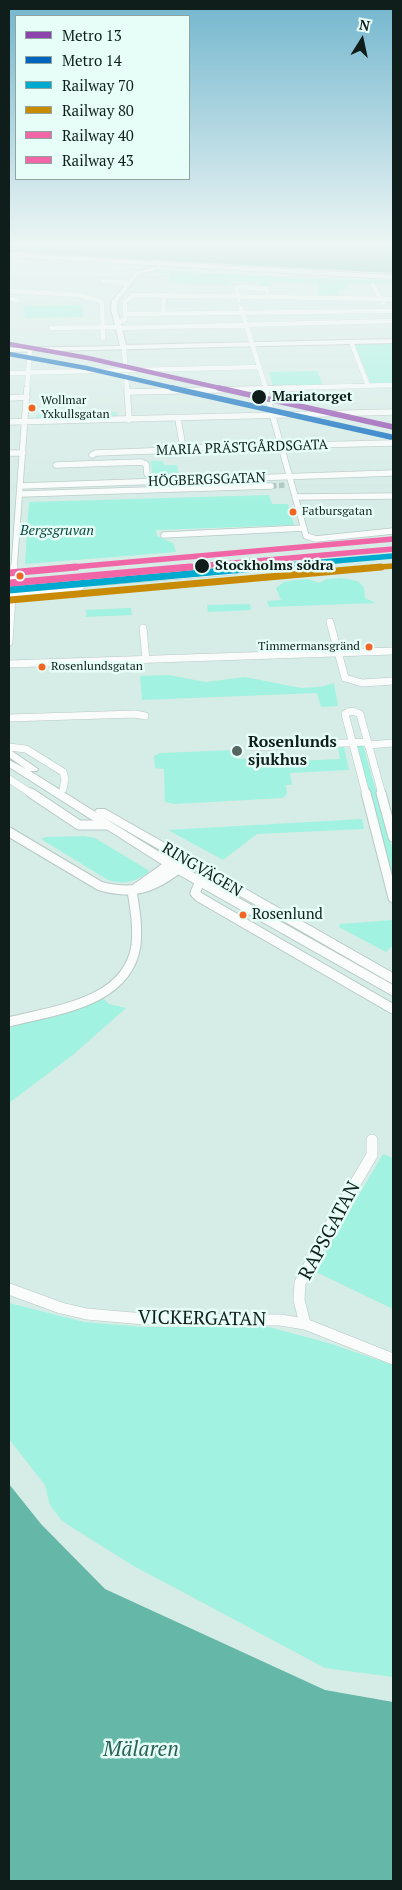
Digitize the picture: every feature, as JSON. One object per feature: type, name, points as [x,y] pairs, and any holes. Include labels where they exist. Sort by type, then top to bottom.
[{"type":"main road","name":"RINGVÄGEN","points":[[9,752],[179,863],[200,881],[390,982]]},
{"type":"main road","name":"RINGVÄGEN","points":[[9,763],[107,825],[179,863],[390,982]]},
{"type":"street","points":[[121,334],[124,346],[129,420]]},
{"type":"street","points":[[249,334],[260,367],[304,528],[309,538],[393,531]]},
{"type":"street","points":[[252,343],[393,340]]},
{"type":"street","points":[[9,349],[393,340]]},
{"type":"street","points":[[351,342],[368,386]]},
{"type":"street","points":[[9,642],[13,595],[12,567],[18,526],[31,348]]},
{"type":"street","points":[[9,373],[260,367]]},
{"type":"street","points":[[127,392],[393,385]]},
{"type":"street","points":[[9,398],[27,397]]},
{"type":"street","points":[[9,422],[393,412]]},
{"type":"street","points":[[178,419],[183,448]]},
{"type":"street","name":"MARIA PRÄSTGÅRDSGATA","points":[[92,460],[96,453],[183,448],[393,443]]},
{"type":"street","points":[[9,453],[23,453]]},
{"type":"street","name":"MARIA PRÄSTGÅRDSGATA","points":[[56,465],[92,460],[144,463],[146,464],[147,474]]},
{"type":"street","name":"HÖGBERGSGATAN","points":[[21,486],[393,473]]},
{"type":"street","points":[[285,485],[292,485]]},
{"type":"street","points":[[20,494],[271,486]]},
{"type":"street","points":[[296,497],[393,496]]},
{"type":"street","points":[[9,526],[18,526]]},
{"type":"street","points":[[164,535],[304,528]]},
{"type":"street","points":[[96,582],[234,571]]},
{"type":"street","points":[[13,595],[76,590],[86,582]]},
{"type":"street","points":[[330,622],[345,678],[350,682],[393,682]]},
{"type":"street","points":[[143,628],[146,660]]},
{"type":"street","points":[[9,664],[393,651]]},
{"type":"street","points":[[392,893],[352,743],[345,714],[348,712],[355,711],[360,714],[393,837]]},
{"type":"street","points":[[9,718],[135,714],[145,716]]},
{"type":"street","points":[[254,747],[352,743],[393,744]]},
{"type":"street","points":[[9,747],[26,749],[63,772],[65,779],[63,789]]},
{"type":"street","points":[[9,779],[79,825],[107,825]]},
{"type":"street","points":[[372,823],[389,822]]},
{"type":"street","points":[[9,832],[100,886],[112,890],[132,891],[154,886],[179,863]]},
{"type":"street","name":"RINGVÄGEN","points":[[200,881],[195,893],[199,897],[393,1009]]},
{"type":"street","points":[[9,1022],[89,999],[106,992],[117,983],[130,963],[135,946],[132,891]]},
{"type":"street","name":"RAPSGATAN","points":[[305,1324],[299,1300],[300,1283],[328,1229],[372,1155],[372,1140]]},
{"type":"street","name":"VICKERGATAN","points":[[9,1289],[61,1308],[87,1314],[144,1319],[280,1320],[305,1324],[393,1359]]},
{"type":"green space","name":"Mariatorget","points":[[393,343],[393,383],[371,384],[354,344]]},
{"type":"green space","points":[[317,371],[323,385],[273,387],[269,372]]},
{"type":"green space","points":[[117,412],[118,418],[36,420],[36,415]]},
{"type":"green space","points":[[150,461],[163,461],[164,465],[177,465],[179,475],[155,476],[152,472]]},
{"type":"green space","name":"Bergsgruvan","points":[[269,495],[272,504],[288,504],[294,525],[156,530],[157,536],[173,543],[176,552],[25,564],[29,502]]},
{"type":"green space","points":[[308,579],[319,583],[327,579],[354,580],[361,584],[364,589],[365,598],[376,603],[269,607],[267,601],[281,600],[276,588],[284,582]]},
{"type":"green space","points":[[250,604],[251,610],[208,612],[207,605]]},
{"type":"green space","points":[[131,608],[132,615],[85,617],[87,613],[85,610]]},
{"type":"green space","points":[[168,675],[206,682],[245,677],[301,688],[320,687],[334,683],[338,706],[321,707],[317,693],[142,700],[140,676]]},
{"type":"green space","points":[[357,745],[363,745],[393,851],[393,883]]},
{"type":"green space","points":[[344,747],[349,770],[290,773],[292,785],[286,785],[287,794],[283,798],[175,804],[165,802],[164,769],[155,768],[154,756],[160,753],[235,750],[237,759],[294,756],[295,761],[340,759],[338,748]]},
{"type":"green space","points":[[362,819],[364,829],[257,834],[223,860],[168,830]]},
{"type":"green space","points":[[84,836],[95,838],[149,872],[129,882],[108,880],[41,839],[46,837]]},
{"type":"green space","points":[[393,920],[393,945],[386,952],[339,927],[340,924]]},
{"type":"green space","points":[[104,999],[109,1004],[126,1008],[74,1054],[9,1103],[9,1028]]},
{"type":"green space","points":[[383,1154],[393,1158],[393,1309],[314,1271]]},
{"type":"green space","points":[[9,1303],[84,1322],[143,1327],[269,1327],[328,1343],[393,1365],[393,1677],[325,1668],[132,1565],[62,1521],[50,1505],[45,1485],[9,1439]]},
{"type":"water","name":"Mälaren","points":[[9,1484],[41,1524],[105,1589],[325,1690],[393,1702],[393,1881],[9,1881]]},
{"type":"tunnel","points":[[271,486],[285,485]]},
{"type":"metro line","name":"13","points":[[9,344],[88,358],[393,427]]},
{"type":"metro line","name":"14","points":[[9,354],[86,368],[391,437]]},
{"type":"rail line","name":"40","points":[[9,573],[393,539]]},
{"type":"rail line","name":"43","points":[[10,583],[393,549]]},
{"type":"rail line","name":"70","points":[[9,590],[393,556]]},
{"type":"rail line","name":"80","points":[[10,600],[393,566]]},
{"type":"place","name":"Mariatorget","points":[[259,397]]},
{"type":"place","name":"Wollmar Yxkullsgatan","points":[[32,408]]},
{"type":"place","name":"Fatbursgatan","points":[[293,512]]},
{"type":"place","name":"Stockholms södra","points":[[202,566]]},
{"type":"place","name":"Timmermansgränd","points":[[369,647]]},
{"type":"place","name":"Rosenlundsgatan","points":[[42,667]]},
{"type":"place","name":"Rosenlunds sjukhus","points":[[237,751]]},
{"type":"place","name":"Rosenlund","points":[[243,915]]}]
